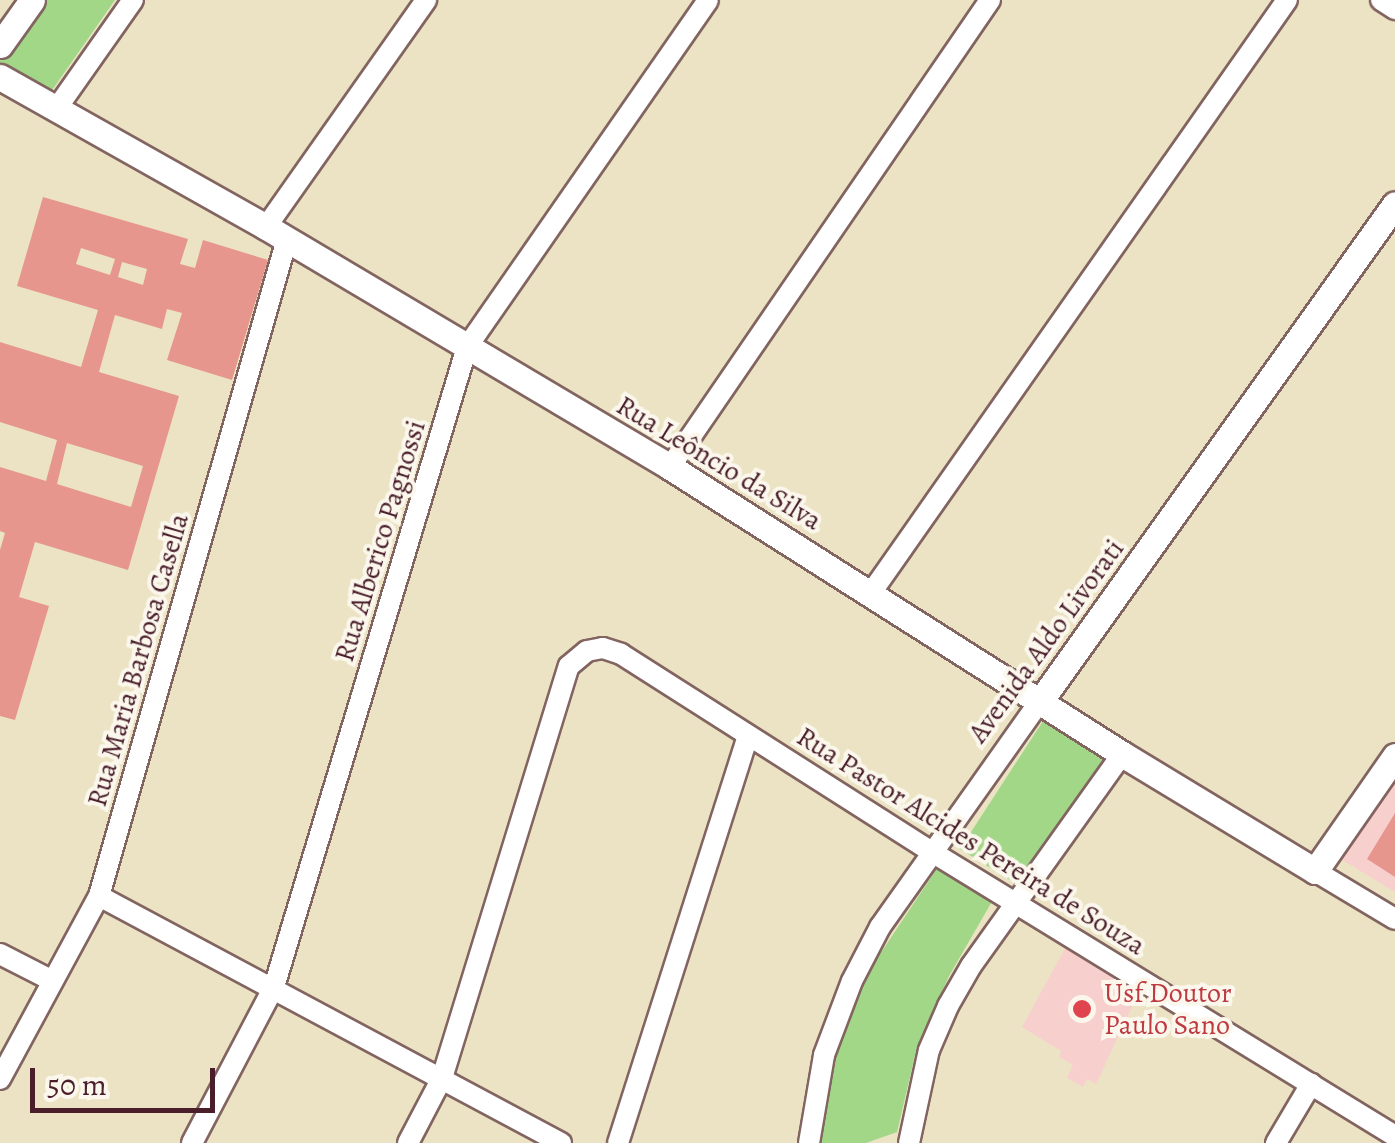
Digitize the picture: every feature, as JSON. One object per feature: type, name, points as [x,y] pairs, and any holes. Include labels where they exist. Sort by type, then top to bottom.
[{"type":"street","points":[[0,46],[32,0]]},
{"type":"street","points":[[57,108],[133,0]]},
{"type":"street","name":"Rua Maria Barbosa Casella","points":[[0,1080],[99,896],[276,233],[426,0]]},
{"type":"street","name":"Rua Alberico Pagnossi","points":[[192,1143],[274,987],[467,348],[708,0]]},
{"type":"street","points":[[670,467],[990,0]]},
{"type":"street","points":[[871,593],[1287,0]]},
{"type":"street","points":[[1381,0],[1395,9]]},
{"type":"street","name":"Rua Leôncio da Silva","points":[[0,78],[276,233],[670,467],[1122,754],[1395,919]]},
{"type":"street","name":"Avenida Aldo Livorati","points":[[810,1143],[824,1055],[852,981],[880,927],[1395,204]]},
{"type":"street","name":"Rua Pastor Alcides Pereira de Souza","points":[[442,1078],[569,666],[587,651],[603,648],[621,654],[932,852],[1395,1136]]},
{"type":"street","points":[[618,1143],[748,736]]},
{"type":"street","points":[[909,1143],[929,1050],[948,1006],[1122,754]]},
{"type":"street","points":[[1315,871],[1395,756]]},
{"type":"street","points":[[99,896],[561,1143]]},
{"type":"street","points":[[0,954],[53,981]]},
{"type":"street","points":[[408,1143],[442,1078]]},
{"type":"street","points":[[1276,1143],[1311,1084]]},
{"type":"shaded area","points":[[1395,777],[1395,892],[1339,858]]},
{"type":"shaded area","name":"Usf Doutor Paulo Sano","points":[[1068,943],[1140,990],[1096,1084],[1087,1079],[1083,1087],[1067,1078],[1073,1065],[1059,1057],[1061,1051],[1022,1027]]},
{"type":"green space","points":[[47,0],[115,0],[48,96],[0,66],[0,59]]},
{"type":"green space","points":[[1043,721],[1103,760],[1016,884],[960,849]]},
{"type":"green space","points":[[938,867],[994,898],[949,976],[917,1047],[897,1132],[866,1143],[819,1143],[838,1045],[872,966]]},
{"type":"building","points":[[43,197],[188,239],[180,264],[195,268],[203,240],[268,260],[232,380],[167,360],[182,313],[167,309],[162,329],[115,315],[99,372],[179,396],[128,570],[35,542],[19,597],[49,606],[15,720],[0,716],[0,550],[5,533],[0,531],[0,467],[46,481],[57,440],[0,422],[0,342],[81,367],[98,310],[17,286]],"holes":[[[81,248],[115,259],[110,275],[76,264]],[[122,262],[147,269],[143,285],[118,277]],[[67,443],[143,466],[131,507],[57,484]]]},
{"type":"building","points":[[1395,813],[1395,877],[1367,859]]},
{"type":"place","name":"Usf Doutor Paulo Sano","points":[[1082,1009]]}]
